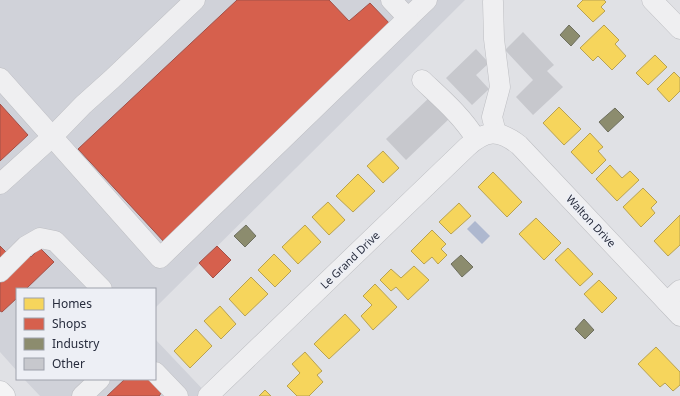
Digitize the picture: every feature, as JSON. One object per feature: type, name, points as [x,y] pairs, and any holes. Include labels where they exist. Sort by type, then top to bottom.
[{"type":"main road","points":[[0,392],[4,396]]},
{"type":"street","points":[[0,184],[52,137],[83,105],[195,0]]},
{"type":"street","points":[[391,0],[408,18]]},
{"type":"street","points":[[0,78],[160,258],[427,0]]},
{"type":"street","points":[[652,0],[680,29]]},
{"type":"street","points":[[493,2],[494,39],[500,87],[492,118],[496,133]]},
{"type":"street","points":[[422,80],[446,102],[476,139]]},
{"type":"street","name":"Le Grand Drive","points":[[208,396],[476,139],[487,134],[496,133]]},
{"type":"street","name":"Walton Drive","points":[[496,133],[508,136],[518,144],[676,303]]},
{"type":"street","points":[[0,272],[26,246],[40,238],[55,241],[101,288]]},
{"type":"street","points":[[156,373],[178,396]]},
{"type":"street","points":[[82,396],[99,380]]},
{"type":"shaded area","points":[[0,0],[465,0],[156,307],[156,288],[16,288],[16,370],[0,352]]},
{"type":"shaded area","points":[[156,340],[209,396],[40,396],[25,380],[156,380]]},
{"type":"water","points":[[475,221],[490,236],[482,244],[467,229]]},
{"type":"building: Homes","points":[[583,0],[604,0],[606,2],[601,7],[605,11],[593,22],[577,6]]},
{"type":"building: Homes","points":[[604,25],[619,40],[615,44],[626,56],[612,70],[598,56],[593,61],[580,48]]},
{"type":"building: Homes","points":[[655,55],[667,67],[648,85],[636,73]]},
{"type":"building: Homes","points":[[674,72],[680,78],[680,91],[669,102],[657,89]]},
{"type":"building: Homes","points":[[559,107],[581,129],[564,145],[543,123]]},
{"type":"building: Homes","points":[[590,133],[603,147],[598,151],[606,160],[592,174],[571,152]]},
{"type":"building: Homes","points":[[383,151],[399,168],[383,183],[367,166]]},
{"type":"building: Homes","points":[[610,165],[622,178],[630,171],[639,180],[617,201],[596,179]]},
{"type":"building: Homes","points":[[493,172],[522,202],[507,217],[478,187]]},
{"type":"building: Homes","points":[[358,174],[375,191],[353,212],[336,196]]},
{"type":"building: Homes","points":[[643,188],[657,202],[651,208],[655,213],[641,227],[623,207]]},
{"type":"building: Homes","points":[[328,202],[345,220],[329,235],[312,217]]},
{"type":"building: Homes","points":[[459,203],[471,216],[451,234],[439,222]]},
{"type":"building: Homes","points":[[680,215],[680,245],[668,256],[654,241]]},
{"type":"building: Homes","points":[[536,218],[561,243],[544,260],[519,234]]},
{"type":"building: Homes","points":[[305,225],[321,242],[298,264],[282,247]]},
{"type":"building: Homes","points":[[432,230],[446,244],[441,249],[447,255],[438,264],[432,257],[424,264],[411,251]]},
{"type":"building: Homes","points":[[568,248],[593,274],[580,286],[555,260]]},
{"type":"building: Homes","points":[[274,254],[291,271],[275,287],[258,270]]},
{"type":"building: Homes","points":[[414,266],[429,280],[408,300],[396,287],[391,291],[380,280],[391,269],[401,278]]},
{"type":"building: Homes","points":[[251,277],[268,294],[245,316],[229,299]]},
{"type":"building: Homes","points":[[599,280],[617,298],[602,313],[584,294]]},
{"type":"building: Homes","points":[[375,284],[397,307],[373,330],[361,316],[372,305],[363,296]]},
{"type":"building: Homes","points":[[220,306],[236,324],[221,339],[204,321]]},
{"type":"building: Homes","points":[[345,314],[360,330],[329,359],[314,344]]},
{"type":"building: Homes","points":[[196,329],[212,346],[190,368],[174,351]]},
{"type":"building: Homes","points":[[656,347],[680,372],[680,385],[673,391],[665,383],[660,387],[638,364]]},
{"type":"building: Homes","points":[[305,352],[322,371],[317,375],[323,382],[309,396],[297,396],[287,386],[300,373],[292,364]]},
{"type":"building: Homes","points":[[265,390],[271,396],[259,396]]},
{"type":"building: Shops","points":[[237,0],[329,0],[349,21],[370,3],[392,26],[165,243],[78,149]]},
{"type":"building: Shops","points":[[0,104],[28,135],[0,161]]},
{"type":"building: Shops","points":[[0,246],[6,252],[0,258]]},
{"type":"building: Shops","points":[[217,246],[231,260],[213,278],[199,263]]},
{"type":"building: Shops","points":[[40,248],[54,262],[27,288],[16,288],[16,299],[2,312],[0,311],[0,283],[29,255],[31,257]]},
{"type":"building: Shops","points":[[124,380],[151,380],[162,392],[159,396],[107,396]]},
{"type":"building: Industry","points":[[569,25],[580,36],[571,46],[560,35]]},
{"type":"building: Industry","points":[[615,108],[624,117],[608,132],[599,122]]},
{"type":"building: Industry","points":[[246,225],[256,236],[245,247],[234,236]]},
{"type":"building: Industry","points":[[461,255],[473,267],[462,277],[451,264]]},
{"type":"building: Industry","points":[[584,319],[594,330],[585,339],[575,329]]},
{"type":"building: Other","points":[[523,32],[554,65],[547,71],[563,87],[533,115],[516,97],[533,80],[505,50]]},
{"type":"building: Other","points":[[476,49],[489,63],[476,75],[489,89],[472,105],[446,78]]},
{"type":"building: Other","points":[[431,96],[451,117],[406,160],[386,139]]}]
